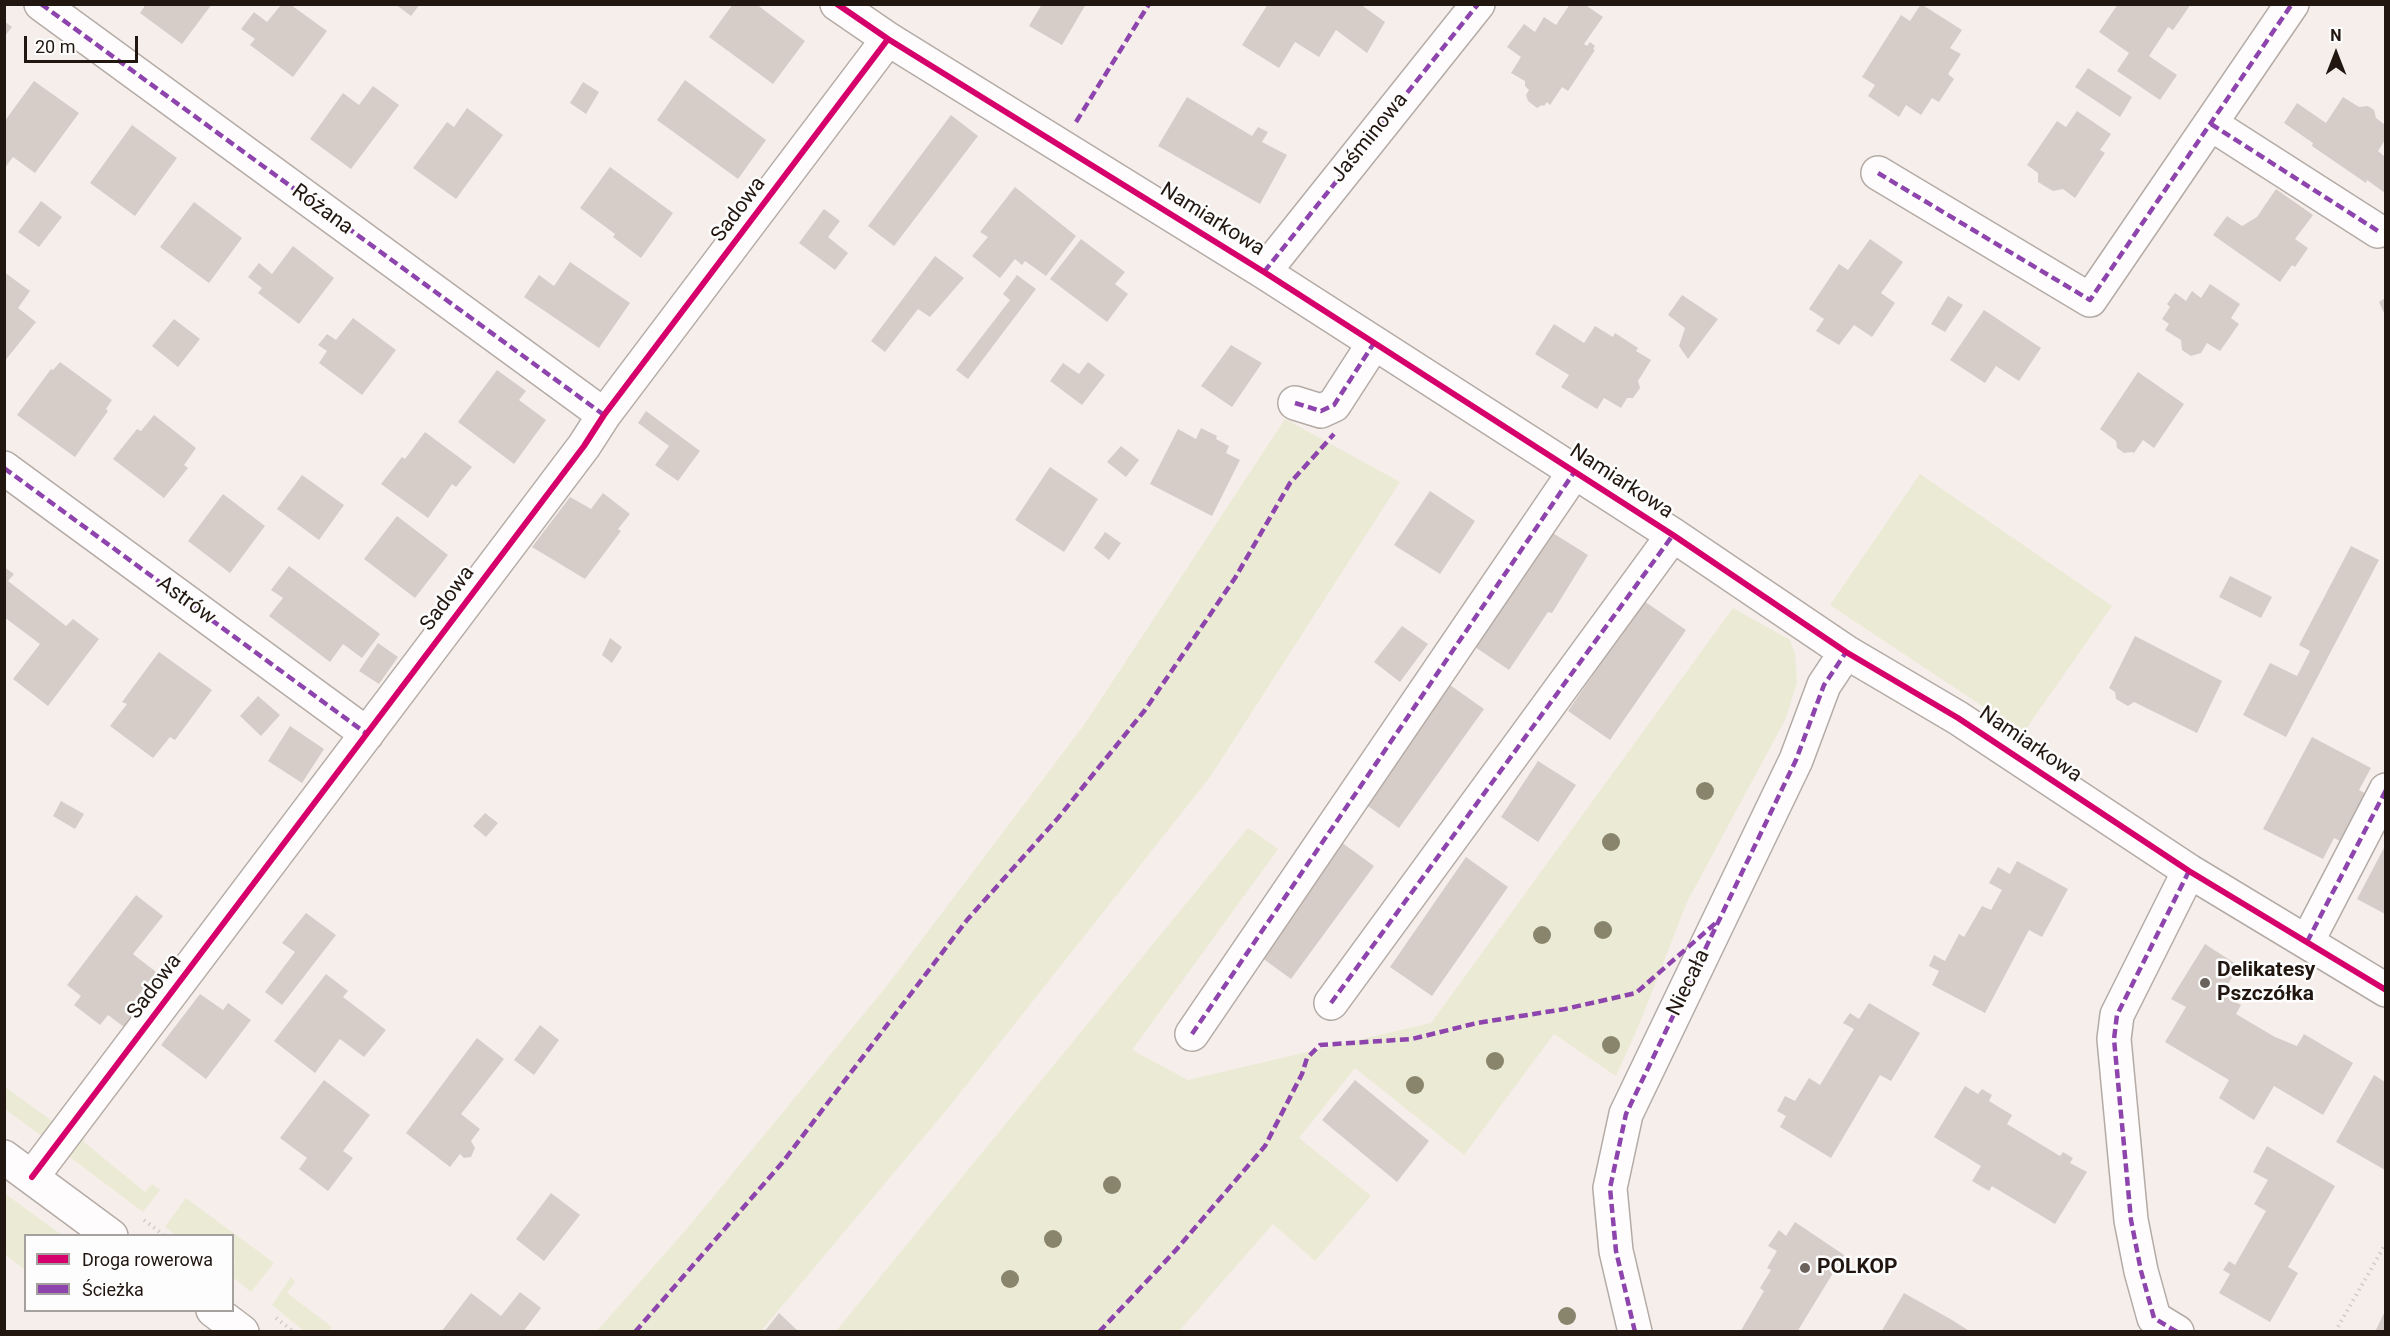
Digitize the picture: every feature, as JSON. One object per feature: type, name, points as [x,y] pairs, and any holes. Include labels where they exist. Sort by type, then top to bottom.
[{"type":"street","name":"Różana","points":[[41,4],[604,416]]},
{"type":"street","name":"Namiarkowa","points":[[837,4],[888,39],[1264,272],[1575,471],[1673,534],[1846,652],[1958,718],[2189,871],[2385,990]]},
{"type":"street","name":"Jaśminowa","points":[[1264,272],[1478,4]]},
{"type":"street","points":[[1878,173],[2090,300],[2292,4]]},
{"type":"street","name":"Sadowa","points":[[32,1177],[888,39]]},
{"type":"street","points":[[2211,123],[2378,231]]},
{"type":"street","points":[[1295,403],[1321,411],[1334,405],[1374,343]]},
{"type":"street","name":"Astrów","points":[[4,468],[367,734]]},
{"type":"street","points":[[1192,1034],[1575,471]]},
{"type":"street","points":[[1331,1003],[1673,534]]},
{"type":"street","name":"Niecała","points":[[1635,1332],[1616,1251],[1610,1188],[1626,1114],[1796,760],[1824,685],[1846,652]]},
{"type":"street","points":[[2307,942],[2385,790]]},
{"type":"street","points":[[2177,1332],[2154,1318],[2140,1271],[2131,1220],[2114,1039],[2117,1015],[2189,871]]},
{"type":"street","points":[[4,1157],[108,1234]]},
{"type":"path","points":[[2335,1332],[2385,1243]]},
{"type":"green space","points":[[1285,419],[1400,482],[1210,777],[949,1107],[761,1331],[597,1331],[690,1225],[886,987],[1084,725]]},
{"type":"green space","points":[[1920,474],[2112,606],[2023,733],[1830,605]]},
{"type":"green space","points":[[1733,608],[1790,640],[1795,654],[1797,683],[1785,720],[1687,902],[1641,1020],[1616,1076],[1554,1034],[1464,1155],[1355,1068],[1299,1138],[1371,1196],[1315,1261],[1273,1224],[1179,1331],[909,1332],[906,1329],[904,1332],[836,1331],[1248,828],[1278,849],[1132,1050],[1188,1080],[1431,1023]]},
{"type":"green space","points":[[123,1032],[46,1139],[5,1109],[5,1087],[52,1121]]},
{"type":"green space","points":[[83,1132],[84,1142],[145,1192],[152,1184],[160,1190],[143,1212],[67,1155]]},
{"type":"green space","points":[[4,1193],[61,1234],[24,1234],[24,1269],[5,1254]]},
{"type":"green space","points":[[186,1198],[274,1263],[251,1292],[234,1278],[234,1234],[175,1234],[165,1227]]},
{"type":"green space","points":[[291,1277],[295,1282],[287,1293],[332,1327],[329,1331],[304,1331],[272,1305]]},
{"type":"building","points":[[146,4],[212,4],[182,44],[140,13]]},
{"type":"building","points":[[395,4],[420,4],[411,16]]},
{"type":"building","points":[[733,4],[756,4],[805,41],[773,84],[709,37]]},
{"type":"building","points":[[1042,4],[1086,4],[1062,45],[1029,26]]},
{"type":"building","points":[[1268,4],[1360,4],[1385,22],[1367,53],[1336,30],[1319,57],[1295,42],[1279,68],[1242,45]]},
{"type":"building","points":[[1570,4],[1584,4],[1603,17],[1584,44],[1587,46],[1590,42],[1595,46],[1593,49],[1595,50],[1568,91],[1562,87],[1550,105],[1547,102],[1544,106],[1537,108],[1528,101],[1526,95],[1529,90],[1525,86],[1525,81],[1511,73],[1521,57],[1507,47],[1524,24],[1535,32],[1544,17],[1556,25]]},
{"type":"building","points":[[1921,4],[1962,30],[1950,48],[1961,54],[1948,74],[1954,79],[1939,102],[1932,98],[1921,115],[1906,105],[1899,117],[1868,96],[1875,85],[1862,77],[1901,15],[1910,21]]},
{"type":"building","points":[[2118,4],[2191,4],[2173,30],[2168,27],[2149,56],[2177,75],[2160,100],[2117,71],[2129,53],[2099,32]]},
{"type":"building","points":[[281,5],[291,5],[327,31],[293,77],[250,45],[255,39],[241,29],[254,12],[267,22]]},
{"type":"building","points":[[4,21],[12,27],[4,37]]},
{"type":"building","points":[[2088,68],[2132,97],[2120,117],[2075,87]]},
{"type":"building","points":[[685,80],[766,140],[738,179],[657,120]]},
{"type":"building","points":[[34,81],[79,113],[35,173],[13,157],[4,169],[4,122]]},
{"type":"building","points":[[583,82],[599,92],[586,114],[570,103]]},
{"type":"building","points":[[373,86],[399,105],[351,169],[310,139],[343,93],[359,105]]},
{"type":"building","points":[[1187,97],[1252,136],[1258,127],[1268,132],[1262,142],[1287,155],[1260,204],[1158,146]]},
{"type":"building","points":[[2343,97],[2359,107],[2368,106],[2374,110],[2376,118],[2385,125],[2385,140],[2378,151],[2385,157],[2385,193],[2367,180],[2366,183],[2312,146],[2313,143],[2284,123],[2297,103],[2326,123]]},
{"type":"building","points":[[467,108],[503,135],[456,199],[413,168],[447,122],[454,127]]},
{"type":"building","points":[[2077,111],[2111,134],[2100,150],[2105,153],[2075,198],[2063,189],[2053,191],[2038,182],[2038,173],[2027,165],[2057,121],[2066,127]]},
{"type":"building","points":[[951,115],[978,136],[894,246],[868,226]]},
{"type":"building","points":[[132,125],[177,158],[135,216],[90,183]]},
{"type":"building","points":[[610,167],[673,213],[641,258],[613,237],[615,234],[580,208]]},
{"type":"building","points":[[1015,187],[1076,236],[1046,276],[1025,261],[1022,265],[1015,259],[1000,278],[972,256],[988,237],[980,232]]},
{"type":"building","points":[[2276,189],[2313,215],[2295,239],[2308,248],[2295,267],[2292,265],[2280,282],[2213,235],[2227,216],[2242,226],[2257,217]]},
{"type":"building","points":[[41,201],[62,217],[39,247],[18,232]]},
{"type":"building","points":[[194,202],[242,238],[209,283],[160,247]]},
{"type":"building","points":[[824,209],[840,221],[828,237],[848,253],[835,270],[799,243]]},
{"type":"building","points":[[1081,239],[1125,272],[1115,284],[1128,294],[1107,322],[1050,279]]},
{"type":"building","points":[[1870,239],[1903,262],[1881,293],[1895,303],[1872,337],[1854,325],[1839,345],[1816,331],[1824,319],[1809,309],[1839,264],[1848,270]]},
{"type":"building","points":[[293,246],[334,278],[299,324],[258,293],[262,288],[248,277],[259,263],[272,274]]},
{"type":"building","points":[[935,256],[964,278],[930,317],[918,309],[885,352],[871,341]]},
{"type":"building","points":[[570,262],[630,303],[599,348],[524,297],[539,275],[554,286]]},
{"type":"building","points":[[4,272],[30,291],[18,308],[36,322],[4,362]]},
{"type":"building","points":[[1017,275],[1036,289],[968,379],[956,370],[1010,300],[1003,294]]},
{"type":"building","points":[[2210,284],[2240,304],[2231,318],[2239,324],[2220,351],[2207,343],[2201,353],[2191,356],[2182,350],[2181,340],[2165,330],[2169,324],[2162,319],[2170,307],[2167,304],[2175,293],[2186,301],[2192,291],[2201,298]]},
{"type":"building","points":[[1682,295],[1718,319],[1688,359],[1679,346],[1685,328],[1668,315]]},
{"type":"building","points":[[1948,296],[1963,305],[1945,332],[1931,324]]},
{"type":"building","points":[[2385,298],[2385,315],[2379,302]]},
{"type":"building","points":[[1984,310],[2041,348],[2019,381],[1996,366],[1985,383],[1950,360]]},
{"type":"building","points":[[353,318],[396,350],[362,395],[319,363],[327,351],[318,345],[327,334],[336,340]]},
{"type":"building","points":[[174,319],[200,339],[178,367],[152,346]]},
{"type":"building","points":[[1554,324],[1584,343],[1595,326],[1613,337],[1615,333],[1638,348],[1636,351],[1651,360],[1638,381],[1640,388],[1633,398],[1627,398],[1621,408],[1604,398],[1597,409],[1561,387],[1569,375],[1535,354]]},
{"type":"building","points":[[1231,345],[1262,363],[1232,407],[1201,386]]},
{"type":"building","points":[[60,362],[112,400],[106,409],[108,411],[75,457],[17,415],[51,369],[53,370]]},
{"type":"building","points":[[1088,362],[1105,375],[1082,405],[1050,381],[1063,363],[1079,374]]},
{"type":"building","points":[[497,370],[526,391],[519,400],[546,420],[514,464],[458,422]]},
{"type":"building","points":[[2138,372],[2184,404],[2154,448],[2143,440],[2134,453],[2124,453],[2117,448],[2116,441],[2100,429]]},
{"type":"building","points":[[646,411],[700,451],[678,481],[655,465],[669,446],[638,423]]},
{"type":"building","points":[[154,415],[196,448],[184,465],[188,468],[164,498],[113,459],[137,429],[141,431]]},
{"type":"building","points":[[1201,428],[1217,436],[1216,439],[1229,446],[1226,453],[1240,460],[1212,516],[1150,484],[1178,429],[1196,439]]},
{"type":"building","points":[[425,432],[472,467],[456,487],[452,484],[428,518],[381,484],[402,457],[405,459]]},
{"type":"building","points":[[1121,446],[1139,460],[1126,477],[1107,462]]},
{"type":"building","points":[[1050,467],[1098,499],[1064,552],[1015,520]]},
{"type":"building","points":[[302,475],[344,505],[319,540],[277,509]]},
{"type":"building","points":[[1430,491],[1475,521],[1440,574],[1394,545]]},
{"type":"building","points":[[603,493],[630,514],[618,529],[621,531],[585,579],[532,547],[570,497],[591,509]]},
{"type":"building","points":[[223,494],[265,526],[230,573],[188,541]]},
{"type":"building","points":[[397,516],[448,555],[415,598],[364,559]]},
{"type":"building","points":[[1548,530],[1588,555],[1552,613],[1548,612],[1509,670],[1472,645]]},
{"type":"building","points":[[1105,532],[1121,543],[1109,560],[1094,548]]},
{"type":"building","points":[[2351,546],[2379,560],[2286,737],[2243,715],[2270,663],[2297,676],[2310,651],[2299,645]]},
{"type":"building","points":[[289,566],[380,634],[362,658],[343,644],[330,662],[269,616],[283,598],[271,590]]},
{"type":"building","points":[[4,567],[14,574],[8,581],[66,626],[73,619],[99,639],[48,706],[13,679],[40,644],[4,617]]},
{"type":"building","points":[[2230,576],[2272,597],[2261,618],[2219,597]]},
{"type":"building","points":[[1644,601],[1686,630],[1610,740],[1568,711]]},
{"type":"building","points":[[1402,626],[1428,644],[1400,682],[1374,662]]},
{"type":"building","points":[[2135,636],[2222,681],[2197,733],[2134,702],[2128,706],[2116,699],[2115,692],[2109,688]]},
{"type":"building","points":[[610,638],[622,647],[612,663],[602,655]]},
{"type":"building","points":[[378,643],[398,657],[379,684],[359,671]]},
{"type":"building","points":[[159,652],[212,690],[175,740],[170,737],[153,758],[110,726],[127,704],[122,702]]},
{"type":"building","points":[[1447,683],[1484,709],[1399,828],[1362,802]]},
{"type":"building","points":[[258,696],[280,715],[261,736],[240,716]]},
{"type":"building","points":[[290,726],[324,749],[302,783],[268,761]]},
{"type":"building","points":[[2312,737],[2371,768],[2359,790],[2367,794],[2342,842],[2334,838],[2323,859],[2263,829]]},
{"type":"building","points":[[1538,761],[1576,785],[1538,842],[1501,817]]},
{"type":"building","points":[[61,801],[84,814],[75,829],[53,816]]},
{"type":"building","points":[[485,813],[498,823],[486,837],[473,826]]},
{"type":"building","points":[[1341,842],[1374,866],[1291,979],[1254,952]]},
{"type":"building","points":[[2385,846],[2385,914],[2357,899]]},
{"type":"building","points":[[1466,857],[1508,887],[1432,996],[1390,967]]},
{"type":"building","points":[[2017,861],[2068,889],[2042,937],[2029,930],[1985,1013],[1932,985],[1939,971],[1929,966],[1934,955],[1945,961],[1959,934],[1964,937],[1982,906],[1991,910],[2002,890],[1989,883],[1998,867],[2010,874]]},
{"type":"building","points":[[136,895],[163,916],[133,954],[156,972],[131,1005],[137,1009],[124,1027],[108,1015],[100,1025],[74,1005],[81,996],[67,985]]},
{"type":"building","points":[[306,913],[336,935],[282,1005],[265,992],[295,952],[282,943]]},
{"type":"building","points":[[2205,944],[2239,966],[2222,994],[2241,1005],[2236,1014],[2275,1037],[2297,1046],[2304,1034],[2353,1063],[2323,1115],[2274,1086],[2254,1120],[2219,1098],[2229,1080],[2165,1042],[2186,1007],[2171,999]]},
{"type":"building","points":[[326,974],[348,991],[343,997],[386,1030],[364,1057],[340,1039],[315,1073],[274,1041]]},
{"type":"building","points":[[200,994],[223,1010],[228,1003],[251,1020],[206,1079],[161,1045]]},
{"type":"building","points":[[1869,1003],[1920,1033],[1891,1081],[1880,1075],[1831,1158],[1780,1127],[1786,1116],[1777,1111],[1785,1096],[1795,1101],[1809,1078],[1820,1085],[1854,1029],[1843,1023],[1850,1013],[1859,1019]]},
{"type":"building","points":[[540,1025],[559,1040],[534,1075],[514,1060]]},
{"type":"building","points":[[477,1038],[504,1059],[461,1114],[480,1129],[471,1141],[475,1148],[471,1157],[464,1158],[460,1154],[450,1167],[406,1133]]},
{"type":"building","points":[[2374,1075],[2385,1082],[2385,1170],[2336,1142]]},
{"type":"building","points":[[324,1080],[370,1115],[343,1151],[353,1158],[328,1191],[299,1169],[307,1158],[280,1138]]},
{"type":"building","points":[[1355,1080],[1429,1141],[1397,1182],[1322,1120]]},
{"type":"building","points":[[1965,1086],[1978,1094],[1982,1089],[1992,1095],[1989,1101],[2012,1115],[2007,1124],[2060,1156],[2063,1152],[2073,1158],[2070,1163],[2087,1172],[2055,1224],[1992,1186],[1989,1191],[1972,1181],[1981,1166],[1934,1137]]},
{"type":"building","points":[[2267,1146],[2335,1186],[2288,1267],[2298,1273],[2270,1322],[2219,1293],[2230,1274],[2223,1270],[2229,1261],[2235,1265],[2266,1211],[2254,1204],[2268,1180],[2253,1172]]},
{"type":"building","points":[[551,1193],[580,1215],[544,1261],[516,1239]]},
{"type":"building","points":[[1795,1222],[1844,1255],[1797,1332],[1740,1332],[1764,1291],[1760,1288],[1771,1270],[1767,1268],[1777,1251],[1768,1246],[1779,1230],[1786,1236]]},
{"type":"building","points":[[520,1292],[541,1308],[523,1332],[441,1332],[471,1293],[501,1316]]},
{"type":"building","points":[[1904,1293],[1952,1320],[1971,1332],[1881,1332]]},
{"type":"building","points":[[2385,1311],[2385,1332],[2375,1332]]},
{"type":"building","points":[[779,1313],[799,1332],[764,1332]]},
{"type":"marked path","points":[[41,4],[604,415]]},
{"type":"marked path","points":[[1076,122],[1149,4]]},
{"type":"marked path","points":[[1264,272],[1478,4]]},
{"type":"marked path","points":[[1878,173],[2090,300],[2292,4]]},
{"type":"marked path","points":[[2211,124],[2378,231]]},
{"type":"marked path","points":[[1295,403],[1321,411],[1334,405],[1374,343]]},
{"type":"marked path","points":[[635,1332],[782,1163],[967,920],[1058,818],[1145,710],[1235,578],[1290,483],[1334,434]]},
{"type":"marked path","points":[[4,468],[367,734]]},
{"type":"marked path","points":[[1192,1034],[1575,471]]},
{"type":"marked path","points":[[1331,1003],[1673,535]]},
{"type":"marked path","points":[[1635,1332],[1616,1251],[1610,1188],[1626,1114],[1796,760],[1824,685],[1846,652]]},
{"type":"marked path","points":[[2307,942],[2386,790]]},
{"type":"marked path","points":[[2177,1332],[2154,1318],[2141,1271],[2131,1220],[2114,1039],[2117,1015],[2189,871]]},
{"type":"marked path","points":[[1099,1332],[1176,1250],[1265,1146],[1302,1074],[1307,1058],[1320,1045],[1412,1039],[1477,1023],[1565,1009],[1636,993],[1719,920]]},
{"type":"cycle path","points":[[837,4],[888,39],[1264,272],[1673,535],[1846,652],[1958,718],[2189,871],[2386,990]]},
{"type":"cycle path","points":[[32,1177],[888,39]]},
{"type":"place","name":"Delikatesy Pszczółka","points":[[2205,983]]},
{"type":"place","name":"POLKOP","points":[[1805,1268]]}]
